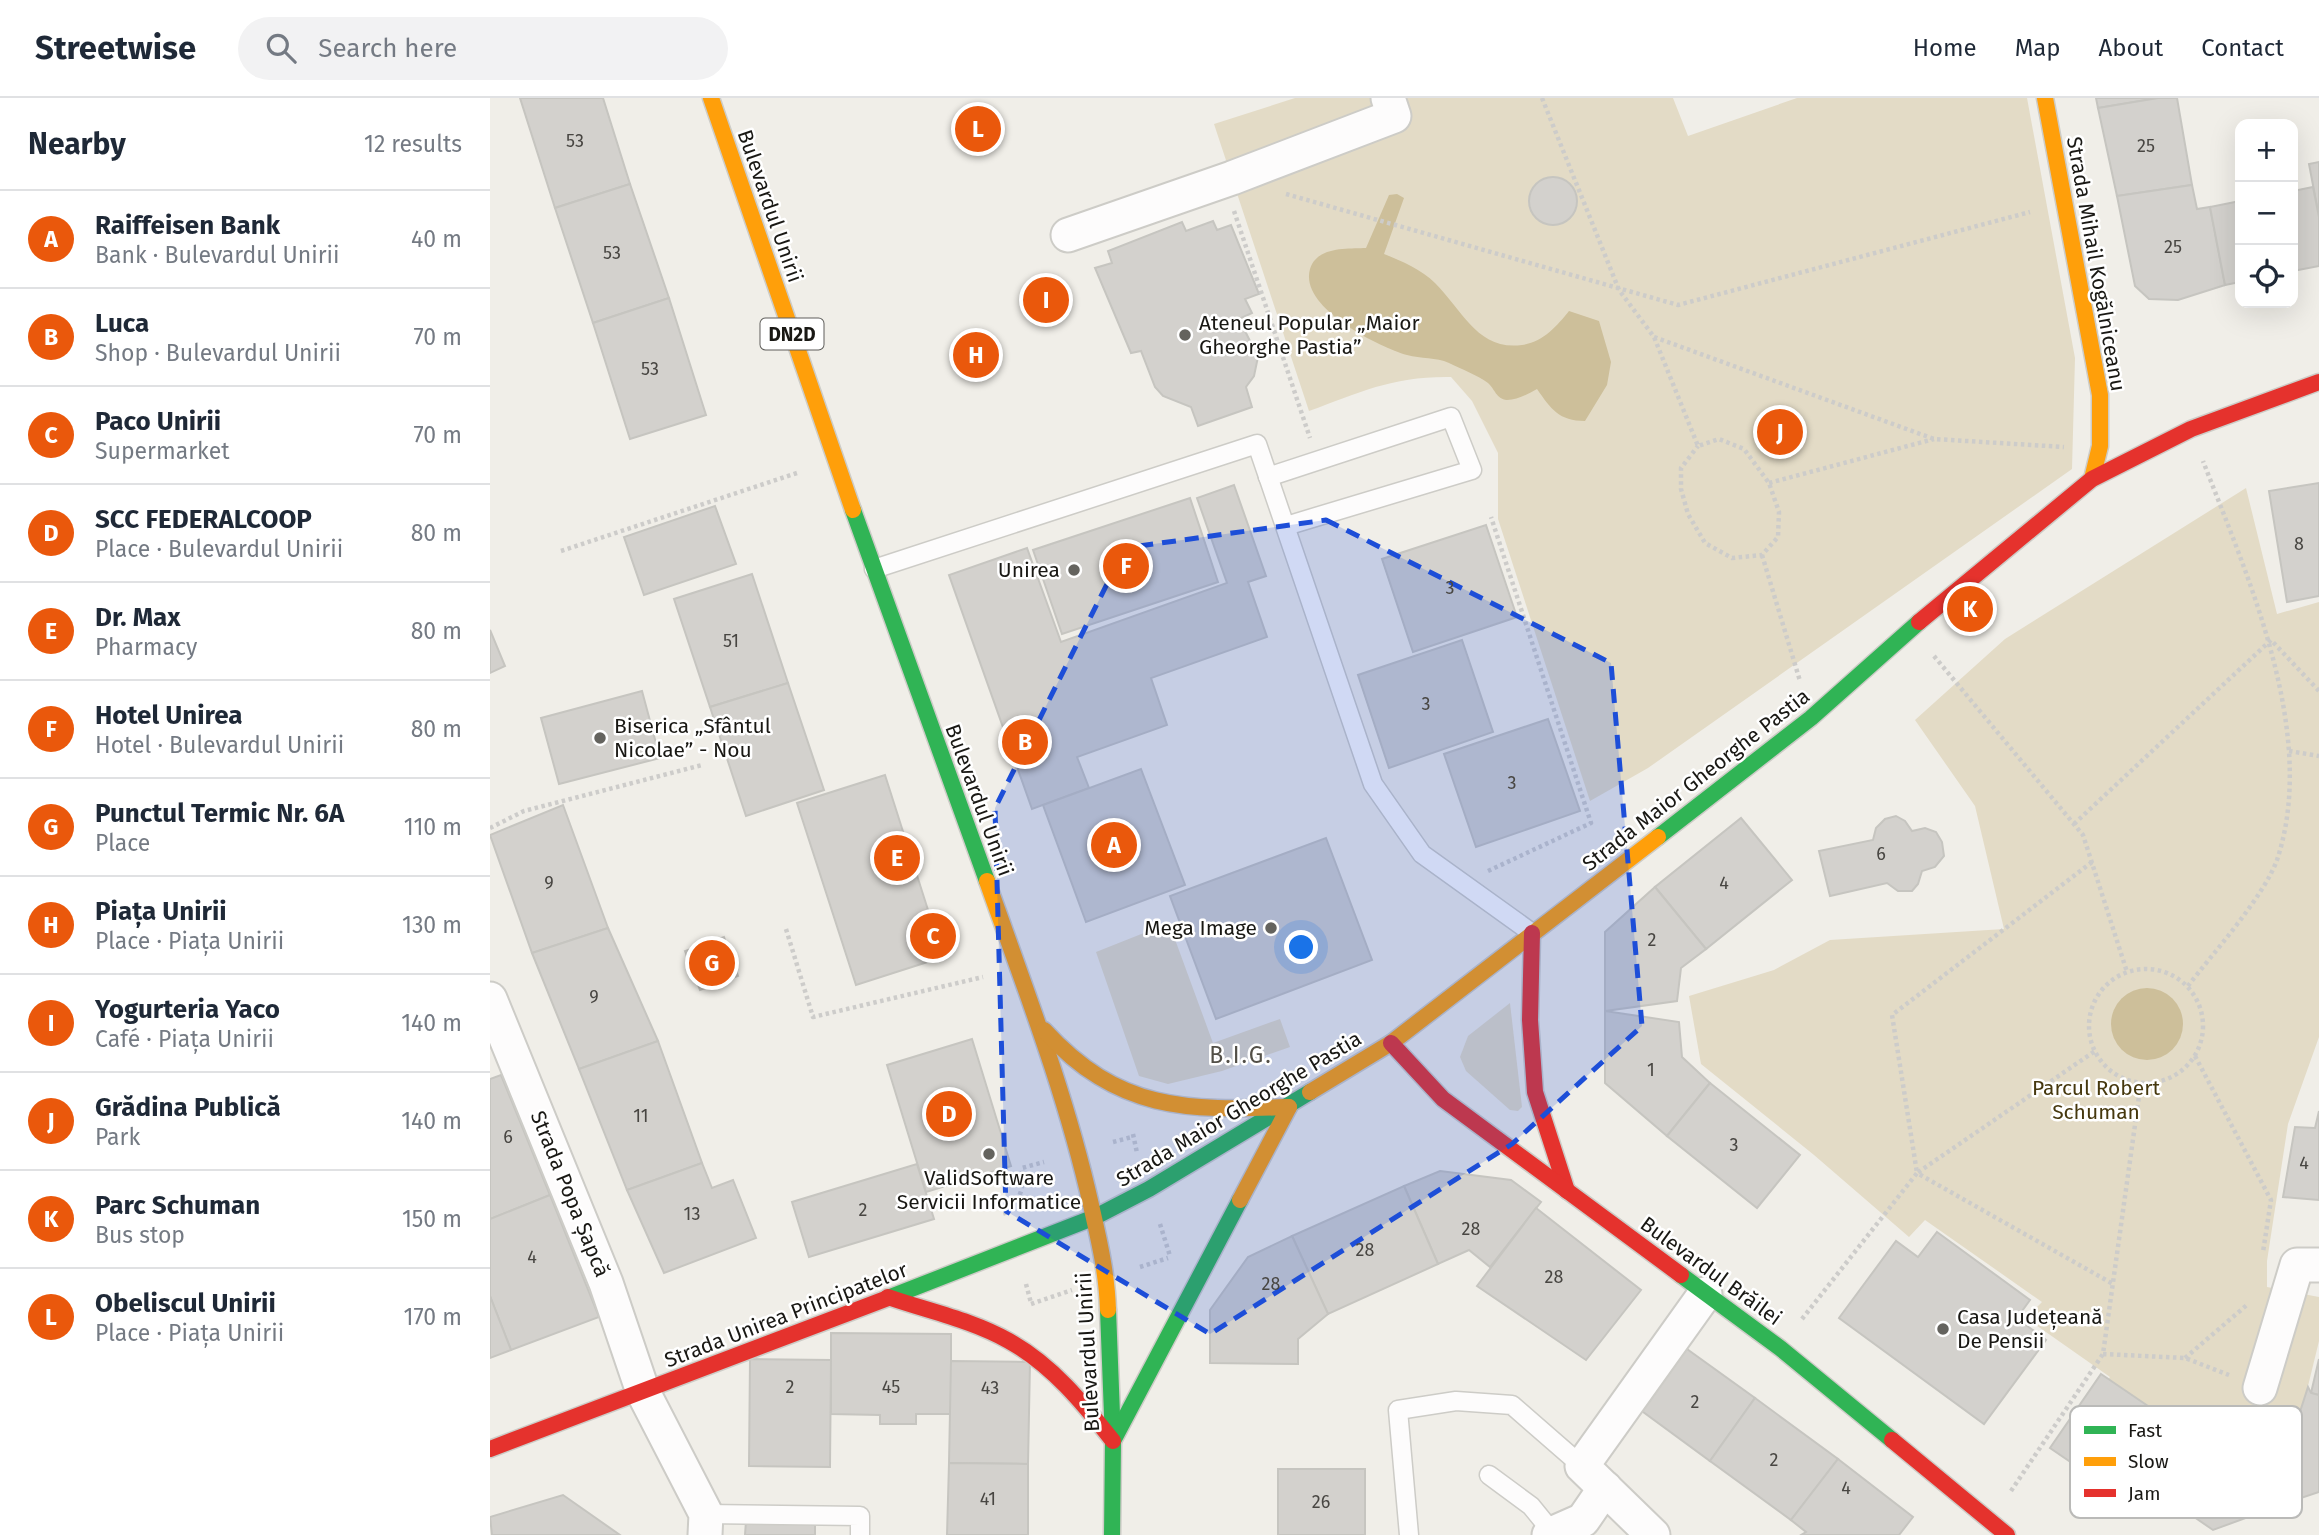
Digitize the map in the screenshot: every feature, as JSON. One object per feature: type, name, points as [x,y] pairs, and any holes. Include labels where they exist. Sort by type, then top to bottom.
[{"type":"main road","name":"Bulevardul Unirii","points":[[711,98],[835,460],[1064,1102],[1096,1217],[1107,1278],[1114,1441],[1112,1535]]},
{"type":"main road","name":"Strada Mihail Kogălniceanu","points":[[2045,98],[2100,396],[2100,446],[2092,479]]},
{"type":"main road","name":"Strada Maior Gheorghe Pastia","points":[[1096,1217],[1289,1107],[1391,1043],[1811,718],[1911,628],[2092,479],[2191,429],[2319,382]]},
{"type":"main road","points":[[1532,933],[1530,1020],[1535,1092],[1567,1191]]},
{"type":"main road","points":[[888,1297],[979,1328],[1010,1342],[1043,1365],[1086,1406],[1114,1441],[1289,1107],[1178,1107],[1124,1093],[1077,1065],[1038,1024]]},
{"type":"main road","name":"Bulevardul Brăilei","points":[[1391,1043],[1443,1099],[1780,1348],[1984,1528],[2007,1535]]},
{"type":"main road","name":"Strada Unirea Principatelor","points":[[490,1449],[1096,1217]]},
{"type":"street","points":[[1068,235],[1228,179],[1394,116],[1388,98]]},
{"type":"street","name":"Strada Popa Șapcă","points":[[490,999],[606,1283],[643,1392],[705,1524]]},
{"type":"street","points":[[2260,1388],[2297,1265],[2319,1265]]},
{"type":"street","points":[[1551,1534],[1583,1520],[1593,1477],[1705,1294]]},
{"type":"street","points":[[1593,1477],[1653,1535]]},
{"type":"lane","points":[[1268,477],[1451,417],[1472,470],[1286,526]]},
{"type":"lane","points":[[874,569],[1257,444],[1373,784],[1422,853],[1532,933]]},
{"type":"lane","points":[[1409,1535],[1398,1410],[1457,1401],[1512,1405],[1593,1477]]},
{"type":"lane","points":[[1489,1475],[1531,1506],[1551,1534]]},
{"type":"lane","points":[[705,1524],[860,1516],[860,1535]]},
{"type":"path","points":[[1542,98],[1619,290],[1654,337],[1698,446]]},
{"type":"path","points":[[1228,179],[1318,461]]},
{"type":"path","points":[[1285,193],[1678,305],[2063,204]]},
{"type":"path","points":[[1654,337],[1934,439],[2035,447],[2100,446]]},
{"type":"path","points":[[2188,986],[2242,917],[2276,863],[2292,788],[2290,751],[2271,640],[2191,429]]},
{"type":"path","points":[[1719,439],[1744,449],[1769,483],[1779,512],[1778,537],[1762,555],[1732,558],[1705,543],[1699,533],[1688,514],[1681,489],[1681,468],[1698,446],[1719,439]]},
{"type":"path","points":[[1769,483],[1934,439]]},
{"type":"path","points":[[562,551],[835,460]]},
{"type":"path","points":[[1462,883],[1591,823],[1491,517]]},
{"type":"path","points":[[1762,555],[1811,718]]},
{"type":"path","points":[[1911,628],[2083,835],[2127,972]]},
{"type":"path","points":[[2271,640],[2319,691]]},
{"type":"path","points":[[2074,824],[2271,640]]},
{"type":"path","points":[[2290,751],[2319,756]]},
{"type":"path","points":[[490,828],[524,811],[702,765]]},
{"type":"path","points":[[1917,1173],[1892,1015],[2092,862]]},
{"type":"path","points":[[786,929],[813,1017],[1018,969]]},
{"type":"path","points":[[2153,969],[2172,974],[2188,986],[2199,1002],[2204,1021],[2202,1039],[2195,1056],[2184,1069],[2168,1079],[2141,1082],[2116,1074],[2102,1063],[2095,1051],[2088,1027],[2092,1007],[2101,990],[2116,977],[2127,972],[2153,969]]},
{"type":"path","points":[[1780,1348],[1917,1173],[2095,1051]]},
{"type":"path","points":[[2195,1056],[2272,1200],[2263,1255]]},
{"type":"path","points":[[1984,1528],[2103,1354],[2141,1082]]},
{"type":"path","points":[[1004,1209],[1013,1205],[1021,1194],[1022,1168]]},
{"type":"path","points":[[1917,1173],[2113,1284]]},
{"type":"path","points":[[2185,1358],[2257,1296],[2286,1304]]},
{"type":"path","points":[[2103,1354],[2185,1358],[2260,1388]]},
{"type":"highlighted area","points":[[1326,520],[1611,663],[1642,1026],[1512,1144],[1210,1334],[1006,1211],[995,808],[1125,548]]},
{"type":"green space","points":[[1295,98],[1673,98],[1688,136],[1797,98],[2027,98],[2075,358],[2072,469],[1648,768],[1590,801],[1498,519],[1498,453],[1472,401],[1451,377],[1430,377],[1378,386],[1309,411],[1214,124]]},
{"type":"green space","name":"Parcul Robert Schuman","points":[[2246,488],[2277,614],[2319,602],[2319,1037],[2288,1124],[2267,1261],[2267,1287],[2319,1297],[2319,1341],[2302,1411],[2302,1406],[2116,1406],[2098,1394],[2110,1377],[2026,1318],[2042,1302],[1925,1220],[1909,1237],[1814,1155],[1701,1064],[1689,996],[1774,970],[1830,940],[2004,929],[1975,806],[1915,720],[2005,639]]},
{"type":"green space","points":[[1169,923],[1213,1043],[1280,1019],[1290,1047],[1222,1071],[1168,1084],[1139,1076],[1096,952]]},
{"type":"green space","points":[[1510,1003],[1522,1107],[1518,1111],[1510,1110],[1466,1071],[1460,1057],[1468,1036]]},
{"type":"shaded area","points":[[1397,194],[1404,198],[1384,254],[1430,278],[1472,327],[1494,342],[1507,345],[1530,343],[1554,328],[1569,311],[1599,321],[1611,362],[1607,385],[1585,421],[1568,419],[1556,412],[1537,389],[1519,398],[1503,399],[1484,380],[1449,363],[1407,355],[1378,343],[1343,323],[1316,297],[1310,283],[1310,269],[1314,262],[1319,256],[1334,250],[1366,248],[1389,195]]},
{"type":"shaded area","points":[[2154,988],[2173,998],[2181,1010],[2181,1038],[2173,1050],[2161,1058],[2140,1060],[2121,1050],[2113,1038],[2111,1017],[2121,998],[2133,990]]},
{"type":"building","points":[[520,98],[603,98],[630,184],[555,208]]},
{"type":"building","points":[[2096,98],[2158,98],[2098,108]]},
{"type":"building","points":[[2158,98],[2177,98],[2192,185],[2117,196],[2098,108]]},
{"type":"building","points":[[2319,162],[2319,217],[2309,164]]},
{"type":"building","points":[[1553,177],[1570,184],[1577,201],[1570,218],[1553,225],[1536,218],[1529,201],[1536,184]]},
{"type":"building","points":[[630,184],[669,298],[593,323],[555,208]]},
{"type":"building","points":[[2192,185],[2197,209],[2210,207],[2225,285],[2178,300],[2149,299],[2135,286],[2117,196]]},
{"type":"building","points":[[2313,187],[2319,217],[2319,266],[2298,270],[2298,245],[2298,190]]},
{"type":"building","points":[[2235,202],[2235,283],[2225,285],[2210,207]]},
{"type":"building","name":"Ateneul Popular „Maior Gheorghe Pastia”","points":[[1213,221],[1217,230],[1231,225],[1259,294],[1245,299],[1252,313],[1239,319],[1258,357],[1254,376],[1246,387],[1252,407],[1198,426],[1191,407],[1163,396],[1155,387],[1141,351],[1131,353],[1095,268],[1112,263],[1108,251],[1182,222],[1186,231]]},
{"type":"building","points":[[669,298],[706,415],[630,439],[593,323]]},
{"type":"building","points":[[2319,483],[2319,596],[2287,602],[2269,491]]},
{"type":"building","points":[[1234,485],[1266,576],[1248,582],[1267,637],[1151,678],[1167,725],[1077,757],[1089,788],[1032,809],[949,575],[1027,548],[1061,642],[1227,583],[1197,498]]},
{"type":"building","points":[[1190,498],[1218,582],[1062,634],[1033,550]]},
{"type":"building","points":[[715,506],[736,564],[644,595],[624,537]]},
{"type":"building","points":[[1486,525],[1517,617],[1413,652],[1382,559]]},
{"type":"building","points":[[752,574],[788,683],[710,707],[674,599]]},
{"type":"building","points":[[490,630],[505,666],[490,673]]},
{"type":"building","points":[[1462,640],[1493,732],[1389,768],[1358,675]]},
{"type":"building","points":[[788,683],[824,790],[746,816],[710,707]]},
{"type":"building","name":"Biserica „Sfântul Nicolae” - Nou","points":[[642,691],[660,758],[559,784],[541,718]]},
{"type":"building","points":[[1548,719],[1580,811],[1476,847],[1444,754]]},
{"type":"building","points":[[1141,769],[1185,885],[1086,922],[1043,805]]},
{"type":"building","points":[[885,775],[943,957],[856,985],[797,803]]},
{"type":"building","points":[[563,805],[608,928],[532,953],[490,835]]},
{"type":"building","points":[[1896,816],[1905,821],[1912,831],[1925,828],[1936,832],[1942,842],[1944,856],[1935,867],[1922,871],[1918,884],[1912,891],[1898,891],[1887,883],[1830,896],[1819,851],[1873,840],[1876,828],[1885,819]]},
{"type":"building","points":[[1741,818],[1792,880],[1706,949],[1655,887]]},
{"type":"building","name":"Mega Image","points":[[1326,838],[1372,960],[1216,1019],[1170,896]]},
{"type":"building","points":[[1655,887],[1706,949],[1681,968],[1677,1001],[1605,1011],[1605,932]]},
{"type":"building","points":[[608,928],[658,1041],[579,1069],[532,953]]},
{"type":"building","points":[[724,937],[738,976],[700,990],[685,951]]},
{"type":"building","points":[[1605,1011],[1679,1022],[1682,1057],[1710,1083],[1667,1136],[1605,1083]]},
{"type":"building","points":[[972,1039],[1011,1166],[926,1192],[887,1065]]},
{"type":"building","points":[[658,1041],[702,1163],[627,1190],[579,1069]]},
{"type":"building","points":[[501,1075],[550,1195],[490,1219],[490,1079]]},
{"type":"building","points":[[1710,1083],[1800,1155],[1757,1208],[1667,1136]]},
{"type":"building","points":[[2319,1111],[2319,1200],[2283,1197],[2295,1127],[2315,1128]]},
{"type":"building","points":[[702,1163],[712,1188],[733,1180],[756,1238],[664,1273],[627,1190]]},
{"type":"building","points":[[917,1164],[934,1219],[809,1257],[792,1202]]},
{"type":"building","points":[[1440,1171],[1511,1180],[1541,1202],[1490,1267],[1469,1250],[1438,1264],[1404,1186]]},
{"type":"building","points":[[1404,1186],[1438,1264],[1328,1314],[1292,1236]]},
{"type":"building","points":[[550,1195],[599,1317],[511,1350],[490,1296],[490,1219]]},
{"type":"building","points":[[1536,1208],[1641,1290],[1586,1360],[1477,1286]]},
{"type":"building","name":"Casa Județeană De Pensii","points":[[1937,1232],[2030,1300],[2017,1318],[2046,1340],[1984,1424],[1839,1318],[1896,1241],[1918,1257]]},
{"type":"building","points":[[1292,1236],[1328,1314],[1298,1339],[1298,1364],[1210,1363],[1210,1310],[1248,1257]]},
{"type":"building","points":[[490,1296],[511,1350],[490,1358]]},
{"type":"building","points":[[831,1333],[951,1334],[951,1414],[916,1414],[916,1424],[880,1424],[880,1415],[831,1414]]},
{"type":"building","points":[[1680,1344],[1755,1398],[1710,1461],[1635,1406]]},
{"type":"building","points":[[750,1359],[831,1360],[830,1467],[749,1466]]},
{"type":"building","points":[[2319,1359],[2319,1395],[2311,1393]]},
{"type":"building","points":[[951,1361],[1030,1362],[1028,1464],[949,1463]]},
{"type":"building","points":[[2101,1374],[2148,1406],[2079,1406]]},
{"type":"building","points":[[2308,1387],[2311,1393],[2319,1395],[2319,1492],[2302,1498],[2302,1406]]},
{"type":"building","points":[[1755,1398],[1838,1459],[1791,1520],[1710,1461]]},
{"type":"building","points":[[2070,1419],[2070,1462],[2050,1448]]},
{"type":"building","points":[[1838,1459],[1913,1517],[1899,1535],[1801,1535],[1806,1532],[1791,1520]]},
{"type":"building","points":[[949,1463],[1028,1464],[1028,1535],[947,1535]]},
{"type":"building","points":[[1278,1469],[1365,1469],[1365,1535],[1278,1535]]},
{"type":"building","points":[[563,1495],[620,1535],[492,1535],[490,1517]]},
{"type":"building","points":[[2196,1518],[2246,1518],[2213,1530]]},
{"type":"building","points":[[746,1521],[815,1522],[815,1535],[745,1535]]},
{"type":"traffic: fast","points":[[853,510],[987,881]]},
{"type":"traffic: fast","points":[[1658,837],[1811,718],[1919,622]]},
{"type":"traffic: fast","points":[[888,1298],[1095,1217],[1149,1189],[1310,1092]]},
{"type":"traffic: fast","points":[[1114,1439],[1240,1200]]},
{"type":"traffic: fast","points":[[1681,1275],[1780,1348],[1892,1440]]},
{"type":"traffic: fast","points":[[1108,1310],[1113,1441],[1112,1535]]},
{"type":"traffic: slow","points":[[711,98],[853,510]]},
{"type":"traffic: slow","points":[[2045,98],[2100,395],[2100,446],[2092,479]]},
{"type":"traffic: slow","points":[[1310,1092],[1391,1043],[1658,837]]},
{"type":"traffic: slow","points":[[987,881],[1070,1123],[1100,1244],[1108,1310]]},
{"type":"traffic: slow","points":[[1044,1030],[1072,1057],[1099,1077],[1127,1091],[1186,1106],[1289,1107]]},
{"type":"traffic: slow","points":[[1240,1200],[1289,1107]]},
{"type":"traffic: jam","points":[[1919,622],[2092,479],[2191,429],[2319,382]]},
{"type":"traffic: jam","points":[[1532,933],[1530,1020],[1535,1092],[1567,1191]]},
{"type":"traffic: jam","points":[[1391,1043],[1443,1099],[1681,1275]]},
{"type":"traffic: jam","points":[[888,1297],[980,1327],[1025,1351],[1066,1386],[1113,1441]]},
{"type":"traffic: jam","points":[[490,1449],[888,1298]]},
{"type":"traffic: jam","points":[[1892,1440],[2007,1535]]},
{"type":"place","name":"Obeliscul Unirii","points":[[978,129]]},
{"type":"place","name":"Yogurteria Yaco","points":[[1046,300]]},
{"type":"place","name":"Ateneul Popular „Maior Gheorghe Pastia”","points":[[1185,335]]},
{"type":"place","name":"Piața Unirii","points":[[976,355]]},
{"type":"place","name":"Grădina Publică","points":[[1780,432]]},
{"type":"place","name":"Hotel Unirea","points":[[1126,566]]},
{"type":"place","name":"Unirea","points":[[1074,570]]},
{"type":"place","name":"Parc Schuman","points":[[1970,609]]},
{"type":"place","name":"Biserica „Sfântul Nicolae” - Nou","points":[[600,738]]},
{"type":"place","name":"Luca","points":[[1025,742]]},
{"type":"place","name":"Raiffeisen Bank","points":[[1114,845]]},
{"type":"place","name":"Dr. Max","points":[[897,858]]},
{"type":"place","name":"Mega Image","points":[[1271,928]]},
{"type":"place","name":"Paco Unirii","points":[[933,936]]},
{"type":"place","name":"Punctul Termic Nr. 6A","points":[[712,963]]},
{"type":"place","name":"SCC FEDERALCOOP","points":[[949,1114]]},
{"type":"place","name":"ValidSoftware Servicii Informatice","points":[[989,1154]]},
{"type":"place","name":"Casa Județeană De Pensii","points":[[1943,1329]]},
{"type":"district","name":"B.I.G.","points":[[1241,1055]]}]
